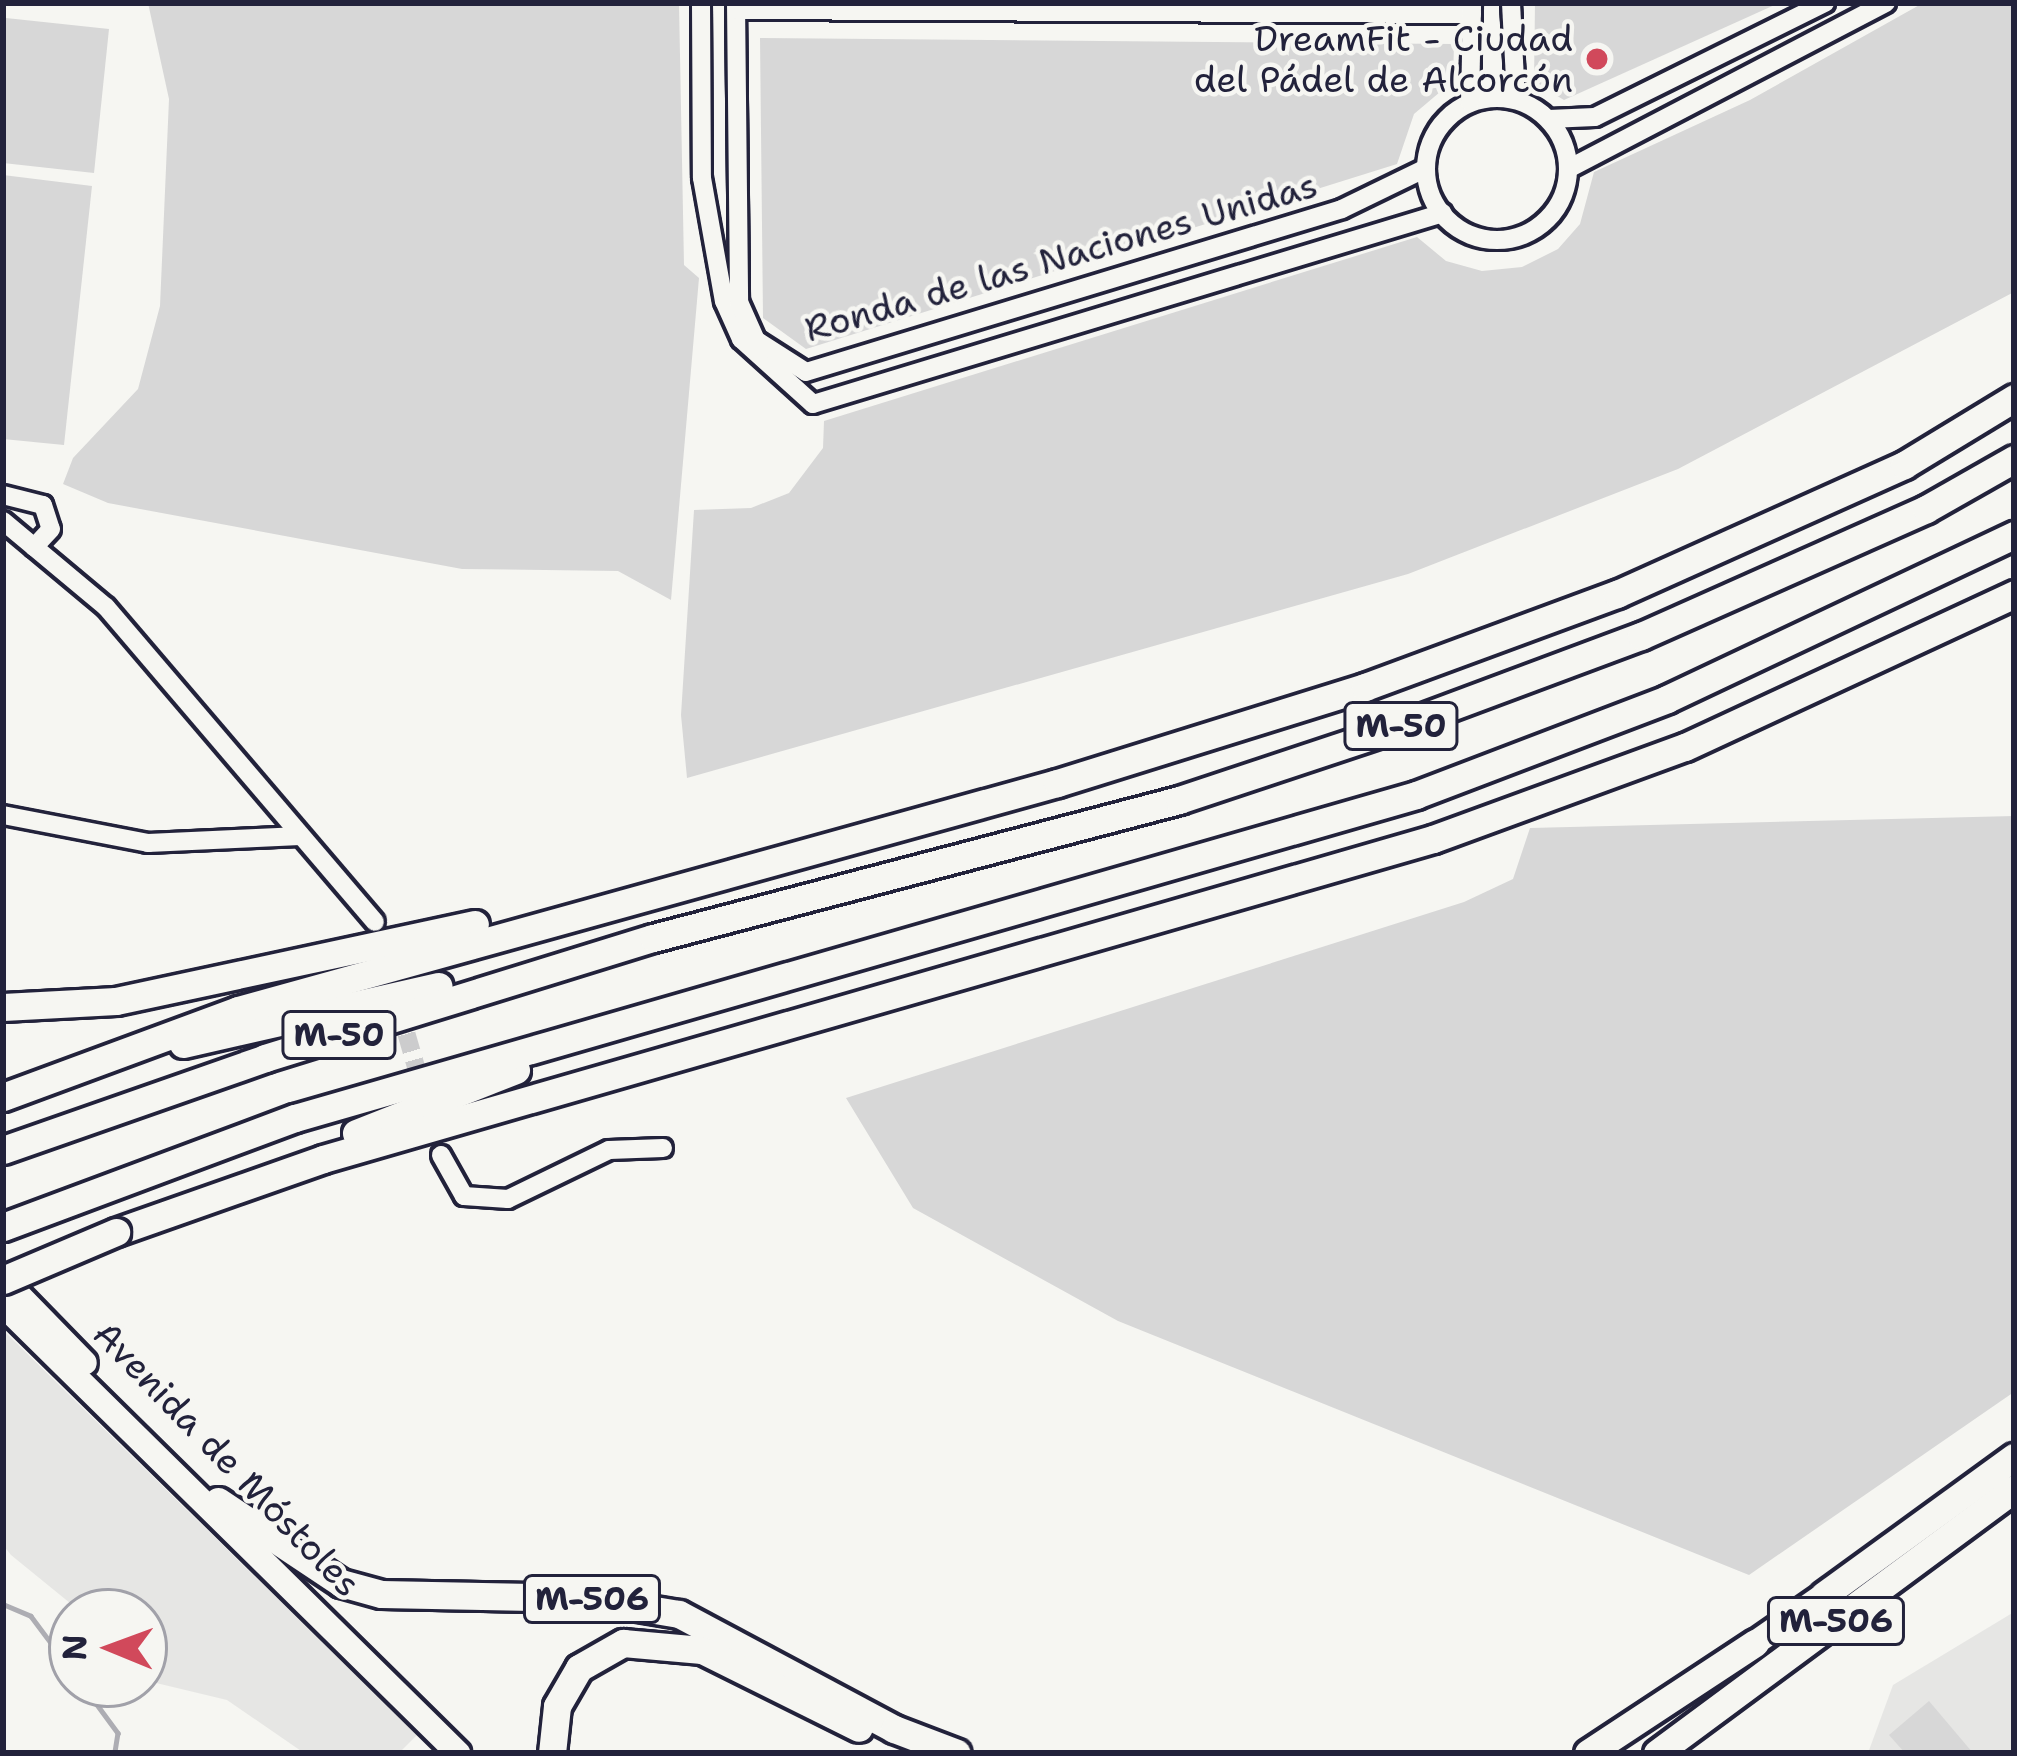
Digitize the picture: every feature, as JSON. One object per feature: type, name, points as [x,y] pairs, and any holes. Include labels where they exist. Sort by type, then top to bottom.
[{"type":"highway","points":[[3,1096],[238,1010],[1365,688],[1638,584],[1904,465],[2014,398]]},
{"type":"highway","name":"M-50","points":[[15,1144],[653,938],[1179,800],[1389,730],[1641,636],[1925,508],[2014,459]]},
{"type":"highway","name":"M-50","points":[[3,1226],[296,1118],[635,1024],[1416,794],[1667,699],[2014,535]]},
{"type":"highway","points":[[170,1211],[519,1101],[1043,957],[1433,839],[1685,747],[2014,594]]},
{"type":"highway","points":[[3,1007],[193,987],[710,864],[783,856]]},
{"type":"highway","points":[[31,1085],[149,1051],[653,938]]},
{"type":"highway","points":[[3,1280],[635,1024]]},
{"type":"highway","name":"M-506","points":[[1824,1595],[2014,1456]]},
{"type":"highway","name":"M-506","points":[[1660,1751],[2014,1489]]},
{"type":"highway","name":"M-506","points":[[218,1502],[341,1583],[381,1594],[584,1598],[679,1614],[894,1729],[958,1753]]},
{"type":"highway","points":[[552,1753],[556,1706],[579,1668],[622,1643],[660,1641],[701,1650],[915,1753]]},
{"type":"highway","name":"M-506","points":[[1588,1753],[1755,1643]]},
{"type":"highway","name":"M-506","points":[[1608,1753],[1755,1643]]},
{"type":"main road","name":"Avenida de Móstoles","points":[[3,1280],[396,1691]]},
{"type":"main road","name":"Avenida de Móstoles","points":[[3,1305],[458,1753]]},
{"type":"main road","name":"M-506","points":[[1755,1643],[1824,1595]]},
{"type":"street","name":"Ronda de las Naciones Unidas","points":[[701,3],[703,178],[724,301],[741,339],[812,404],[1443,213]]},
{"type":"street","points":[[1510,3],[1516,100]]},
{"type":"street","points":[[1549,119],[1568,169],[1558,206],[1518,237],[1471,235],[1443,213],[1426,168],[1442,124],[1470,103],[1516,100],[1549,119],[1595,117],[1825,3]]},
{"type":"street","points":[[1568,169],[1886,3]]},
{"type":"street","name":"Ronda de las Naciones Unidas","points":[[736,6],[739,302],[756,340],[806,372],[1342,208],[1426,168]]},
{"type":"street","points":[[736,6],[1472,9],[1470,103]]},
{"type":"street","points":[[3,495],[43,505],[51,530],[34,547]]},
{"type":"street","points":[[3,521],[106,607],[375,922]]},
{"type":"street","points":[[3,815],[148,843],[300,836]]},
{"type":"street","points":[[441,1155],[464,1196],[508,1199],[609,1150],[663,1148]]},
{"type":"shaded area","points":[[148,3],[679,3],[684,265],[699,278],[671,600],[618,571],[462,569],[108,503],[63,484],[73,458],[138,389],[160,306],[169,99]]},
{"type":"shaded area","name":"DreamFit - Ciudad del Pádel de Alcorcón","points":[[1535,3],[1779,3],[1564,100],[1534,82]]},
{"type":"shaded area","points":[[1923,3],[2014,3],[2014,292],[1678,469],[1408,574],[687,778],[681,715],[694,510],[751,508],[789,493],[823,448],[824,421],[1417,237],[1446,261],[1482,271],[1522,267],[1558,249],[1580,224],[1594,172],[1750,100]]},
{"type":"shaded area","points":[[6,18],[109,29],[94,173],[3,163]]},
{"type":"shaded area","points":[[760,38],[1454,44],[1453,81],[1414,114],[1397,164],[806,349],[763,318]]},
{"type":"shaded area","points":[[3,175],[92,186],[64,445],[3,439]]},
{"type":"shaded area","points":[[2014,816],[2014,1392],[1749,1575],[1118,1321],[913,1208],[846,1098],[1464,902],[1513,879],[1530,828]]},
{"type":"shaded area","points":[[3,1330],[417,1735],[399,1753],[304,1753],[227,1700],[168,1686],[168,1588],[52,1588],[3,1545]]},
{"type":"shaded area","points":[[2014,1612],[2014,1753],[1868,1753],[1893,1685]]},
{"type":"shaded area","points":[[1929,1701],[1973,1753],[1905,1753],[1889,1735]]},
{"type":"waterway","points":[[3,1604],[31,1616],[48,1639]]},
{"type":"waterway","points":[[100,1708],[118,1733],[115,1753]]},
{"type":"tunnel","points":[[399,1008],[423,1091]]},
{"type":"place","name":"DreamFit - Ciudad del Pádel de Alcorcón","points":[[1597,59]]}]
